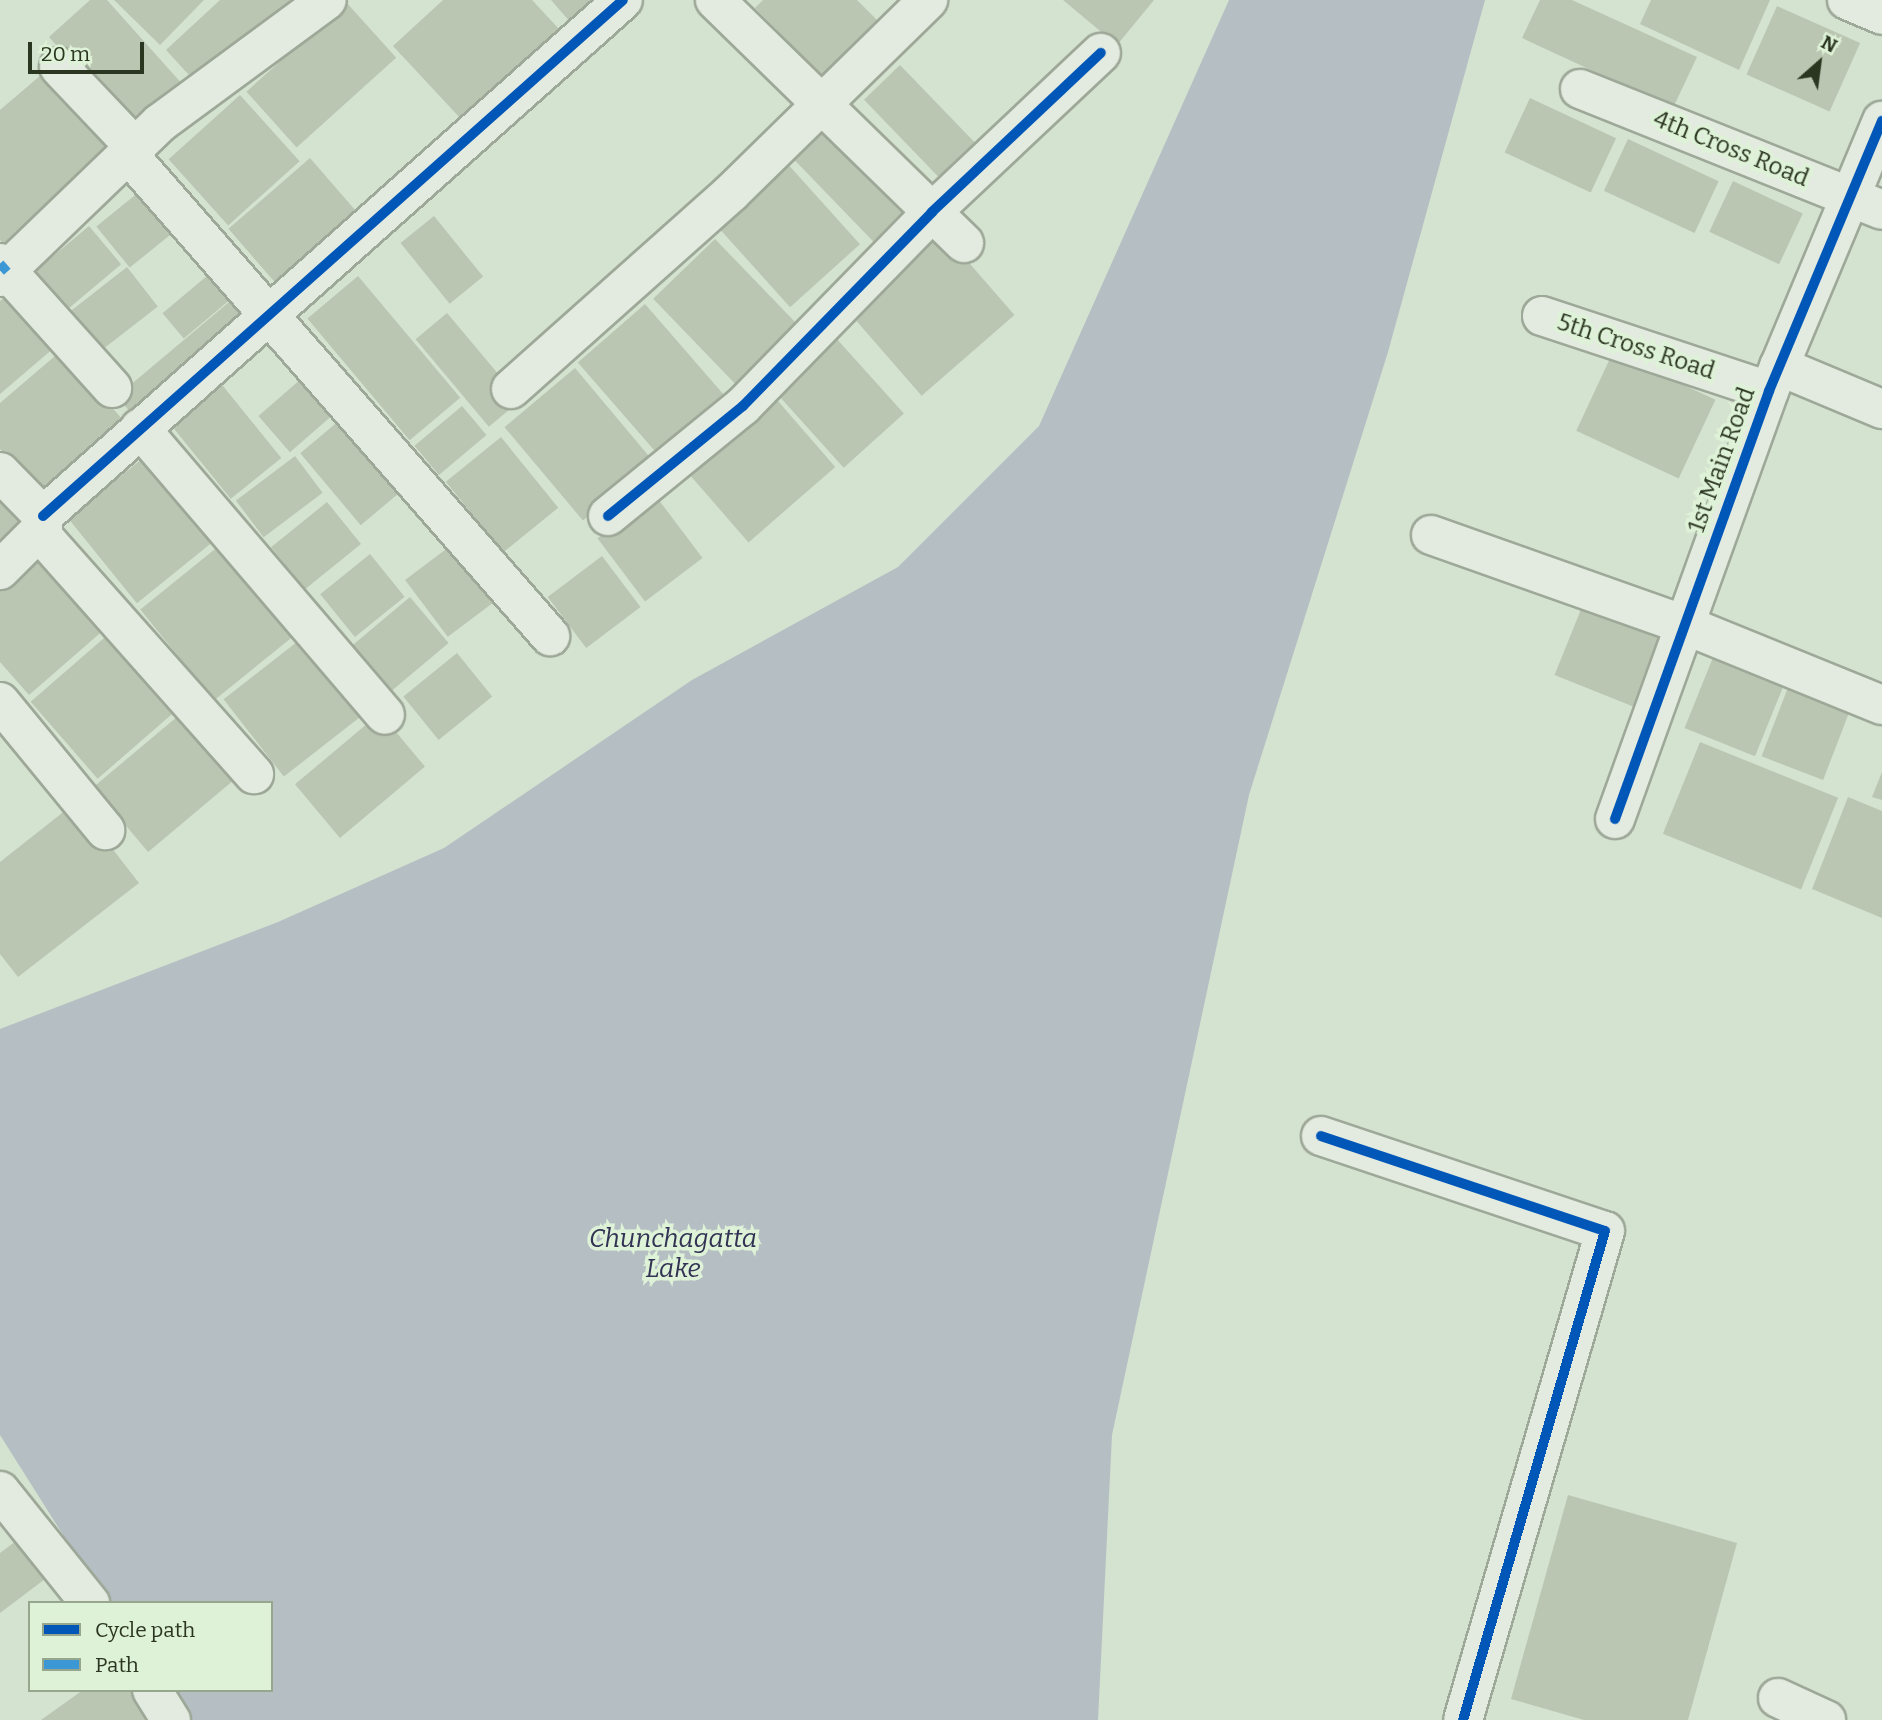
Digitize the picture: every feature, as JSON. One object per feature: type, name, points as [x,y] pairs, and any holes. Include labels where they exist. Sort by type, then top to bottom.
[{"type":"street","points":[[112,388],[2,270],[132,150],[327,0]]},
{"type":"street","points":[[0,570],[41,524],[140,428],[622,0]]},
{"type":"street","points":[[715,0],[964,243]]},
{"type":"street","points":[[511,389],[822,104],[928,0]]},
{"type":"street","points":[[1847,0],[1882,16]]},
{"type":"street","points":[[608,516],[743,406],[932,212],[1101,53]]},
{"type":"street","points":[[59,67],[132,150],[265,316],[550,636]]},
{"type":"street","name":"4th Cross Road","points":[[1580,89],[1866,203]]},
{"type":"street","name":"1st Main Road","points":[[1615,819],[1774,378],[1866,203],[1882,121]]},
{"type":"street","name":"5th Cross Road","points":[[1542,316],[1882,409]]},
{"type":"street","points":[[140,428],[385,715]]},
{"type":"street","points":[[0,472],[254,774]]},
{"type":"street","points":[[1431,535],[1685,625],[1882,705]]},
{"type":"street","points":[[0,702],[105,830]]},
{"type":"street","points":[[1321,1136],[1605,1231],[1463,1720]]},
{"type":"street","points":[[0,1491],[88,1601]]},
{"type":"street","points":[[1778,1698],[1826,1720]]},
{"type":"water","name":"Chunchagatta Lake","points":[[1229,0],[1485,0],[1388,352],[1249,795],[1112,1435],[1098,1720],[180,1720],[163,1692],[273,1692],[273,1601],[105,1601],[0,1435],[0,1029],[278,922],[444,848],[692,680],[898,567],[1039,426]]},
{"type":"building","points":[[90,0],[107,0],[192,95],[141,140],[49,37]]},
{"type":"building","points":[[114,0],[204,0],[160,45]]},
{"type":"building","points":[[220,0],[297,0],[202,89],[166,50]]},
{"type":"building","points":[[443,0],[532,0],[559,29],[462,120],[393,46]]},
{"type":"building","points":[[551,0],[614,0],[578,31]]},
{"type":"building","points":[[763,0],[857,0],[890,33],[834,88],[755,8]]},
{"type":"building","points":[[1063,0],[1154,0],[1117,45]]},
{"type":"building","points":[[1540,0],[1572,0],[1697,57],[1673,108],[1522,38]]},
{"type":"building","points":[[1651,0],[1770,0],[1739,70],[1640,24]]},
{"type":"building","points":[[346,2],[396,58],[297,147],[246,92]]},
{"type":"building","points":[[1777,6],[1860,43],[1830,112],[1746,75]]},
{"type":"building","points":[[900,65],[975,143],[939,177],[864,100]]},
{"type":"building","points":[[48,69],[124,158],[12,254],[0,240],[0,110]]},
{"type":"building","points":[[240,95],[300,161],[228,225],[169,159]]},
{"type":"building","points":[[1530,98],[1616,138],[1591,193],[1505,152]]},
{"type":"building","points":[[829,118],[912,204],[874,242],[790,156]]},
{"type":"building","points":[[1628,139],[1719,181],[1695,233],[1604,191]]},
{"type":"building","points":[[310,158],[364,221],[283,291],[228,229]]},
{"type":"building","points":[[785,161],[860,244],[790,307],[715,224]]},
{"type":"building","points":[[1733,181],[1803,214],[1779,264],[1709,232]]},
{"type":"building","points":[[150,183],[183,224],[130,268],[96,226]]},
{"type":"building","points":[[434,216],[483,277],[450,304],[401,243]]},
{"type":"building","points":[[89,226],[121,264],[61,314],[29,276]]},
{"type":"building","points":[[937,226],[1014,315],[922,396],[844,307]]},
{"type":"building","points":[[715,239],[803,330],[741,389],[653,299]]},
{"type":"building","points":[[220,265],[241,290],[184,338],[163,313]]},
{"type":"building","points":[[127,267],[158,306],[102,350],[71,311]]},
{"type":"building","points":[[358,276],[460,398],[410,440],[307,318]]},
{"type":"building","points":[[241,292],[262,317],[138,421],[117,396]]},
{"type":"building","points":[[9,294],[55,347],[0,394],[0,301]]},
{"type":"building","points":[[645,304],[734,406],[666,464],[578,362]]},
{"type":"building","points":[[447,313],[520,400],[489,427],[416,339]]},
{"type":"building","points":[[835,337],[904,414],[844,468],[775,391]]},
{"type":"building","points":[[62,350],[129,427],[44,500],[0,449],[0,403]]},
{"type":"building","points":[[1613,352],[1715,400],[1679,479],[1576,431]]},
{"type":"building","points":[[575,368],[653,461],[583,521],[505,427]]},
{"type":"building","points":[[309,372],[340,408],[290,452],[258,416]]},
{"type":"building","points":[[219,381],[281,458],[231,499],[168,422]]},
{"type":"building","points":[[771,393],[835,467],[749,542],[684,468]]},
{"type":"building","points":[[462,406],[486,435],[439,475],[415,446]]},
{"type":"building","points":[[347,414],[407,486],[361,525],[300,453]]},
{"type":"building","points":[[501,437],[558,508],[503,552],[446,482]]},
{"type":"building","points":[[153,450],[222,535],[137,603],[68,519]]},
{"type":"building","points":[[295,456],[323,493],[264,537],[236,501]]},
{"type":"building","points":[[0,495],[34,533],[0,563]]},
{"type":"building","points":[[655,495],[703,558],[645,601],[597,538]]},
{"type":"building","points":[[327,502],[361,544],[305,589],[271,547]]},
{"type":"building","points":[[225,541],[299,632],[214,701],[140,610]]},
{"type":"building","points":[[457,541],[500,598],[448,637],[405,580]]},
{"type":"building","points":[[46,543],[114,621],[29,695],[0,662],[0,583]]},
{"type":"building","points":[[370,554],[405,597],[355,637],[320,594]]},
{"type":"building","points":[[602,556],[641,607],[586,648],[548,597]]},
{"type":"building","points":[[410,597],[449,643],[391,691],[353,645]]},
{"type":"building","points":[[1586,597],[1666,629],[1634,707],[1555,675]]},
{"type":"building","points":[[119,625],[186,702],[98,779],[31,702]]},
{"type":"building","points":[[311,631],[371,708],[284,777],[224,699]]},
{"type":"building","points":[[1716,650],[1786,678],[1755,756],[1685,728]]},
{"type":"building","points":[[457,653],[492,697],[439,740],[403,696]]},
{"type":"building","points":[[1792,677],[1854,701],[1823,780],[1762,756]]},
{"type":"building","points":[[190,706],[245,771],[148,852],[93,787]]},
{"type":"building","points":[[380,713],[425,767],[340,838],[295,784]]},
{"type":"building","points":[[1700,742],[1838,798],[1801,890],[1663,834]]},
{"type":"building","points":[[1882,772],[1882,800],[1872,797]]},
{"type":"building","points":[[1848,797],[1882,811],[1882,918],[1812,889]]},
{"type":"building","points":[[76,802],[139,883],[18,977],[0,954],[0,862]]},
{"type":"building","points":[[1568,1495],[1737,1543],[1688,1720],[1584,1720],[1511,1699]]},
{"type":"building","points":[[28,1532],[57,1570],[0,1613],[0,1553]]},
{"type":"building","points":[[80,1692],[142,1692],[157,1713],[147,1720],[41,1720]]},
{"type":"marked path","points":[[0,263],[7,271]]},
{"type":"cycle path","points":[[43,516],[623,0]]},
{"type":"cycle path","points":[[608,516],[743,406],[932,212],[1101,53]]},
{"type":"cycle path","points":[[1615,819],[1769,391],[1882,121]]},
{"type":"cycle path","points":[[1321,1136],[1605,1231],[1463,1720]]}]
